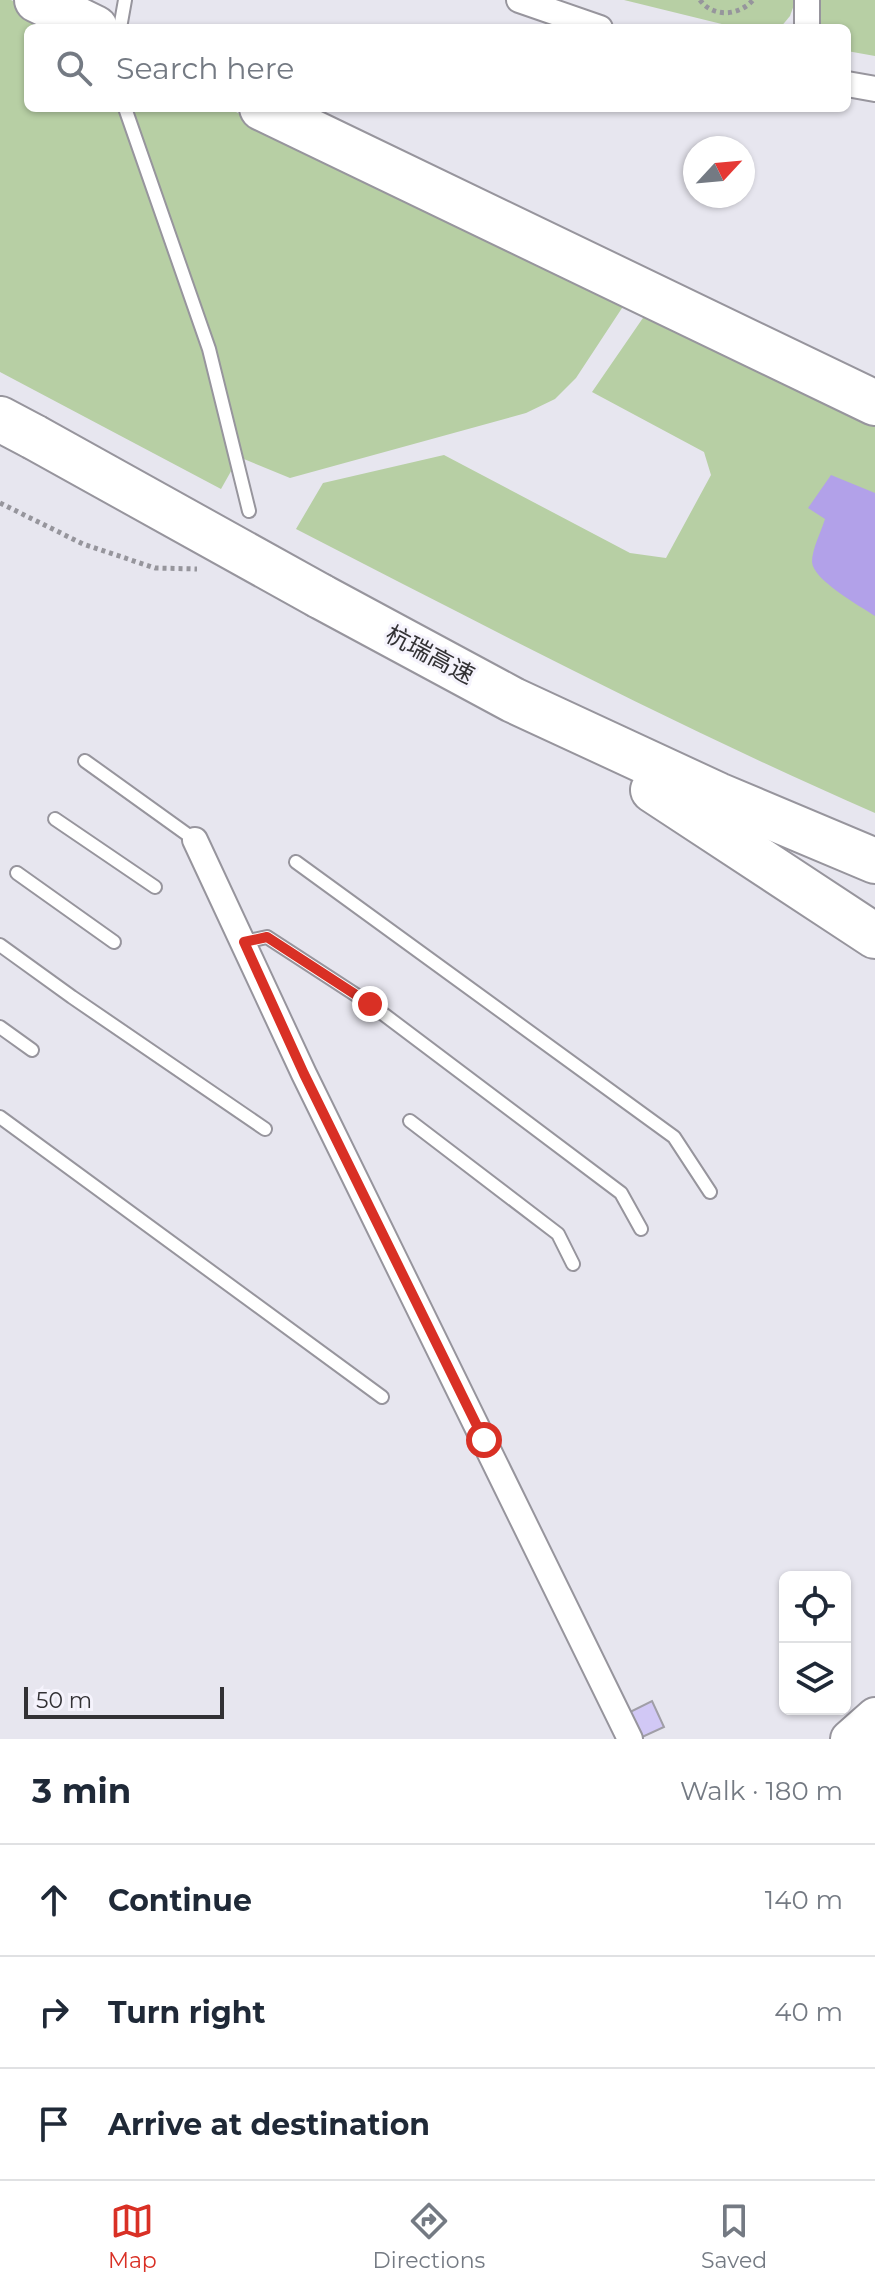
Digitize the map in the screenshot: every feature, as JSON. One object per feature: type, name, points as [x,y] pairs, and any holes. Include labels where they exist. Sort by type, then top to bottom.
[{"type":"highway","points":[[37,0],[87,24]]},
{"type":"highway","points":[[270,112],[875,401]]},
{"type":"highway","name":"杭瑞高速","points":[[17,428],[513,700],[718,795],[875,861]]},
{"type":"highway","points":[[513,700],[740,845],[875,936]]},
{"type":"street","points":[[519,0],[588,24]]},
{"type":"street","points":[[807,0],[807,24]]},
{"type":"street","points":[[851,85],[875,89]]},
{"type":"street","points":[[195,840],[304,1074],[630,1739]]},
{"type":"street","points":[[849,1739],[875,1716]]},
{"type":"lane","points":[[121,24],[125,0]]},
{"type":"lane","points":[[126,112],[209,349],[249,511]]},
{"type":"lane","points":[[284,112],[875,401]]},
{"type":"lane","points":[[85,761],[195,840]]},
{"type":"lane","points":[[55,819],[155,887]]},
{"type":"lane","points":[[296,862],[674,1137],[710,1192]]},
{"type":"lane","points":[[17,873],[114,942]]},
{"type":"lane","points":[[244,942],[267,937],[370,1004],[621,1193],[641,1229]]},
{"type":"lane","points":[[0,945],[265,1129]]},
{"type":"lane","points":[[0,1027],[32,1050]]},
{"type":"lane","points":[[0,1117],[382,1397]]},
{"type":"lane","points":[[410,1121],[558,1234],[573,1264]]},
{"type":"path","points":[[700,0],[705,7],[723,13],[740,10],[753,0]]},
{"type":"path","points":[[0,503],[97,549],[155,568],[201,569]]},
{"type":"green space","points":[[0,0],[11,0],[59,24],[24,24],[24,112],[236,112],[624,305],[576,378],[555,399],[526,413],[290,478],[239,457],[221,489],[0,372]]},
{"type":"green space","points":[[624,0],[795,0],[790,16],[783,24],[722,24]]},
{"type":"green space","points":[[821,0],[875,0],[875,56],[851,52],[851,24],[821,24]]},
{"type":"green space","points":[[645,315],[875,427],[875,813],[656,711],[296,529],[323,483],[444,455],[630,553],[666,558],[711,475],[704,452],[592,392]]},
{"type":"shaded area","points":[[831,475],[875,493],[875,616],[828,584],[814,569],[815,546],[825,519],[808,508]]},
{"type":"building","points":[[652,1701],[664,1727],[640,1738],[628,1713]]},
{"type":"route","points":[[370,1004],[267,937],[244,942],[304,1074],[484,1440]]}]
